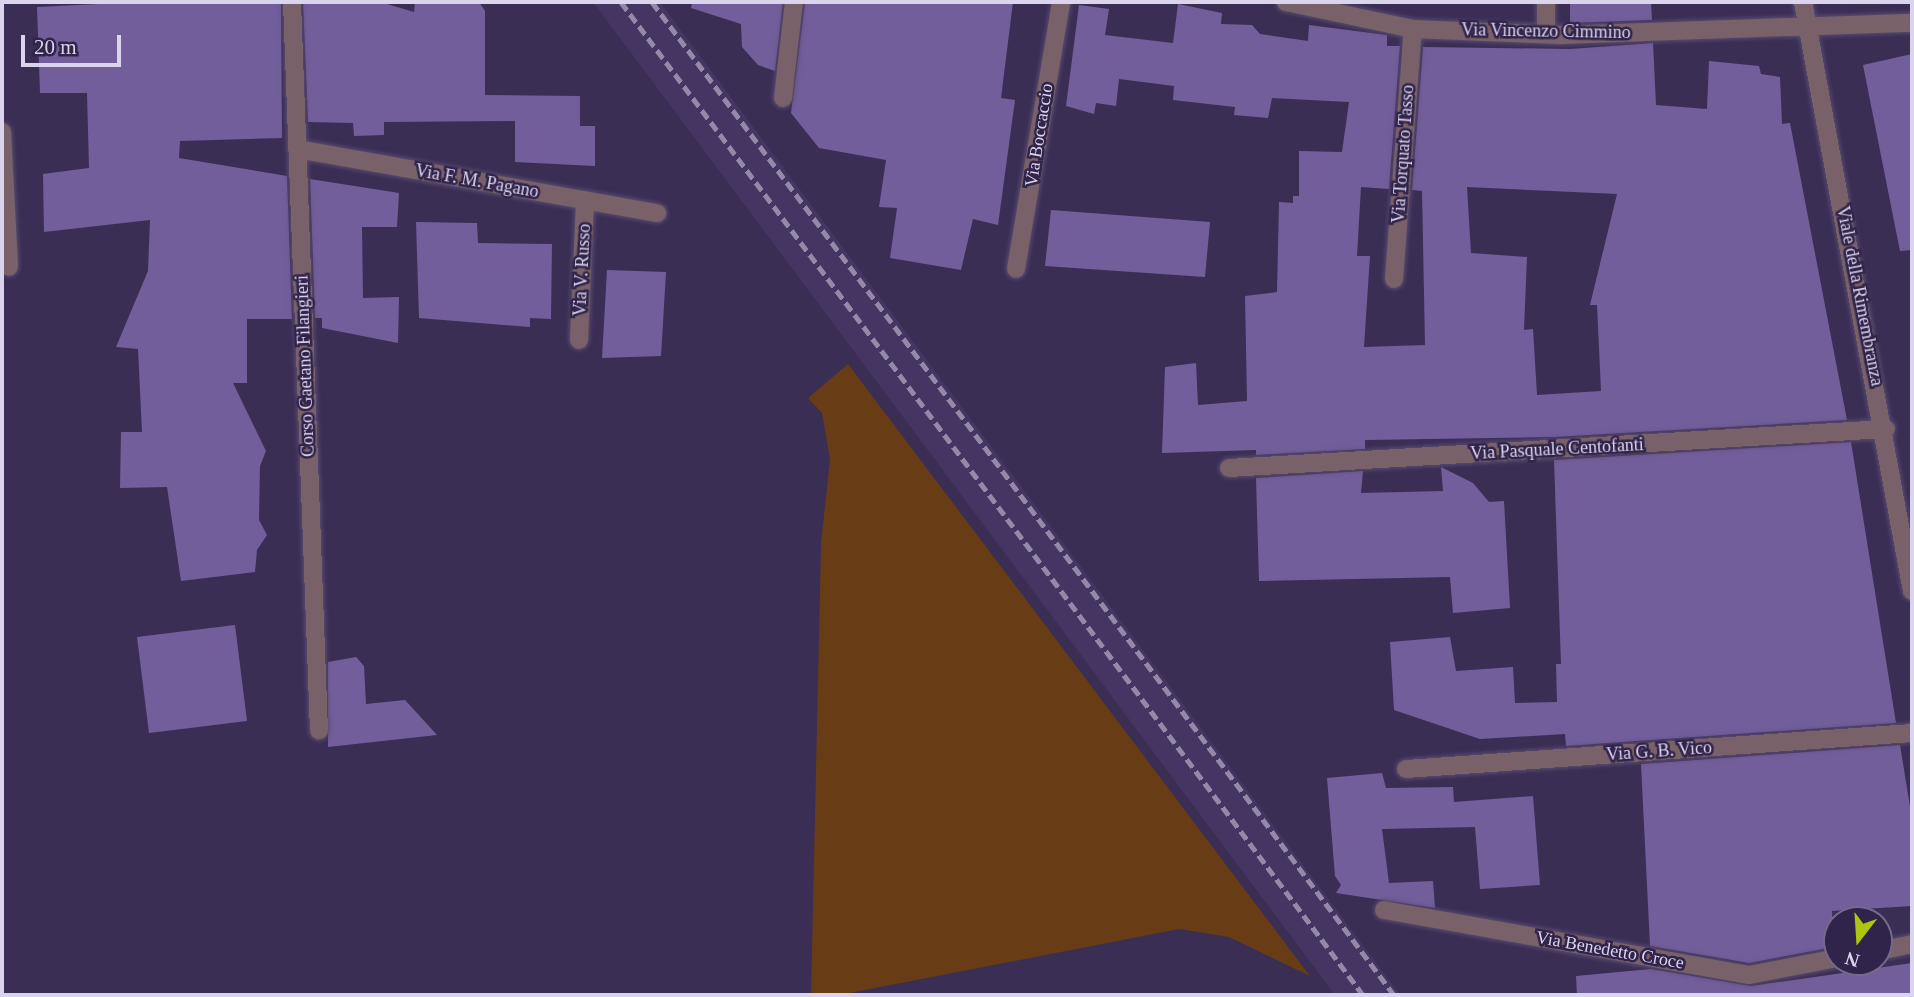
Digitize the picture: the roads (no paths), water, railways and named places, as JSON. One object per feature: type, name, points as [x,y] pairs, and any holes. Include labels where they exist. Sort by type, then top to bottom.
[{"type":"street","name":"Corso Gaetano Filangieri","points":[[292,2],[319,731]]},
{"type":"street","points":[[783,98],[794,2]]},
{"type":"street","name":"Via Boccaccio","points":[[1016,269],[1061,2]]},
{"type":"street","name":"Via Vincenzo Cimmino","points":[[1286,2],[1413,29],[1546,34],[1912,23]]},
{"type":"street","points":[[1546,2],[1546,34]]},
{"type":"street","name":"Viale della Rimembranza","points":[[1803,2],[1886,429],[1911,571],[1912,591]]},
{"type":"street","name":"Via Torquato Tasso","points":[[1394,279],[1413,29]]},
{"type":"street","points":[[2,132],[9,267]]},
{"type":"street","name":"Via F. M. Pagano","points":[[297,149],[657,213]]},
{"type":"street","name":"Via V. Russo","points":[[579,340],[585,200]]},
{"type":"street","name":"Via Pasquale Centofanti","points":[[1229,468],[1886,429]]},
{"type":"street","name":"Via G. B. Vico","points":[[1406,769],[1912,733]]},
{"type":"street","name":"Via Benedetto Croce","points":[[1384,910],[1749,975],[1823,961]]},
{"type":"street","points":[[1893,948],[1912,944]]},
{"type":"railway","points":[[621,2],[1363,995]]},
{"type":"railway","points":[[652,2],[1394,995]]}]
